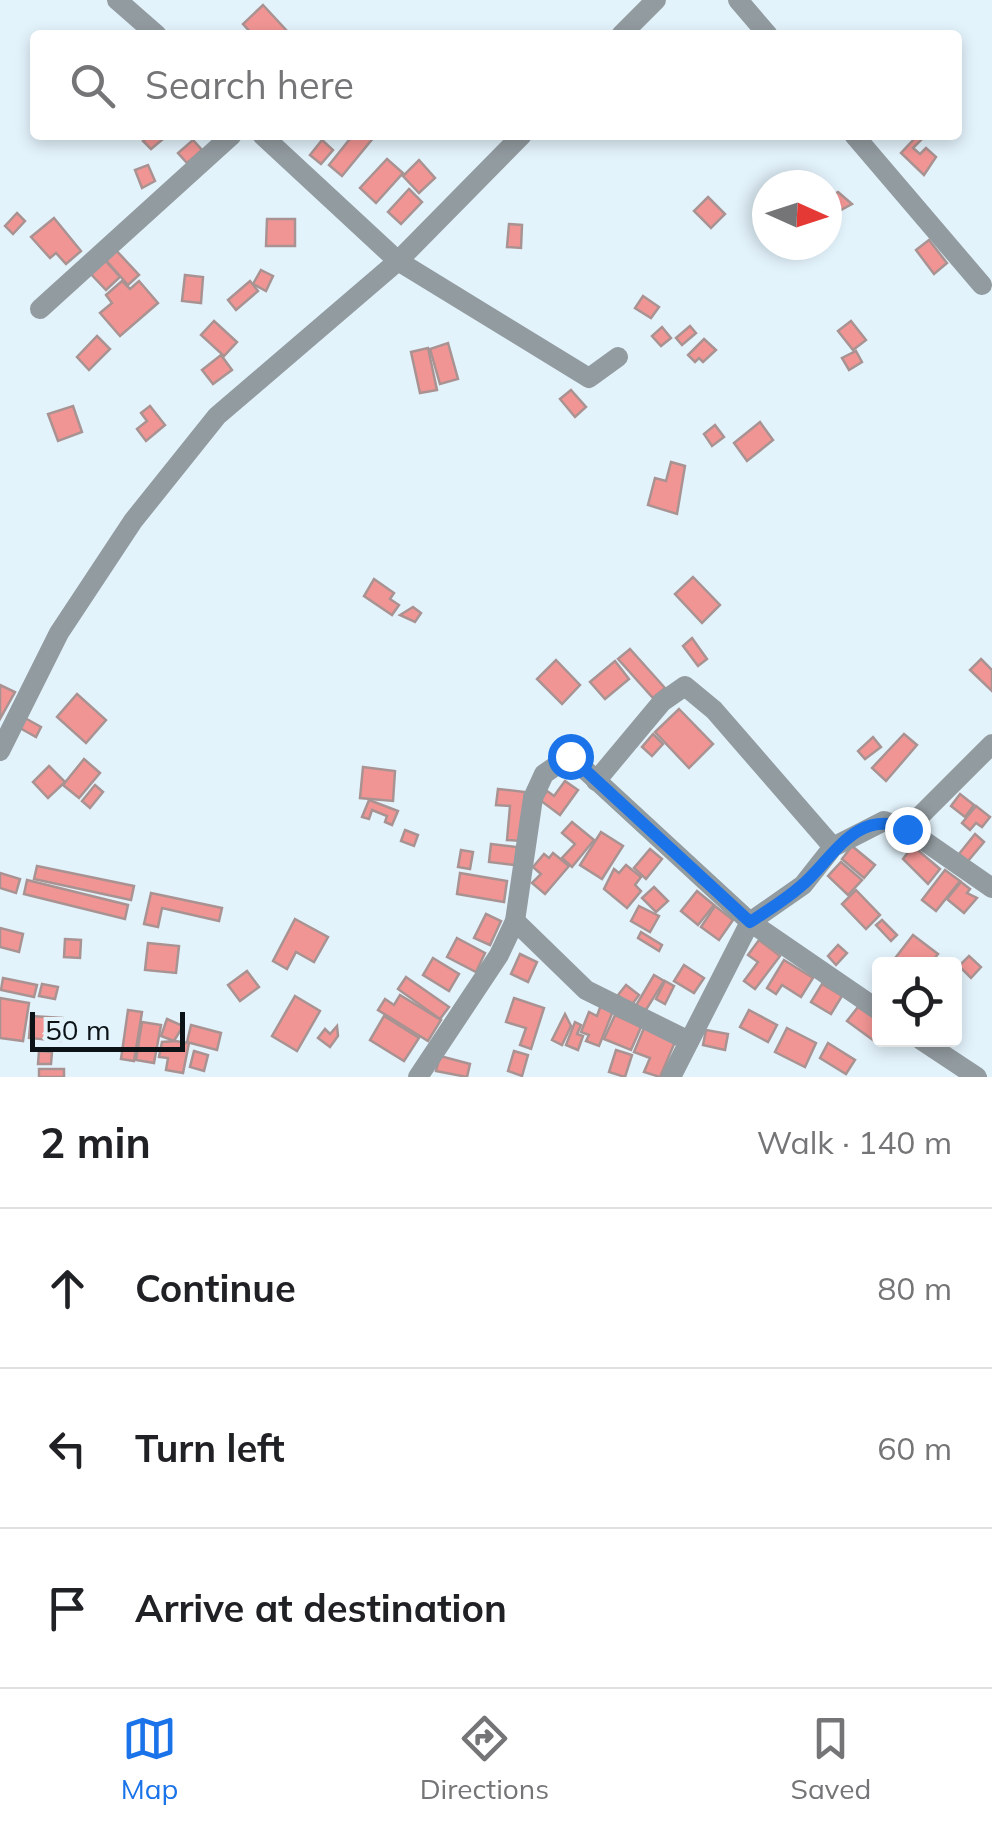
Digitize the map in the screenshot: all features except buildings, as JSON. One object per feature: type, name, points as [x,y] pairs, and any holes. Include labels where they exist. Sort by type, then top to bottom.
[{"type":"street","points":[[118,0],[152,30]]},
{"type":"street","points":[[627,30],[656,0]]},
{"type":"street","points":[[738,0],[764,30]]},
{"type":"street","points":[[40,309],[226,140]]},
{"type":"street","points":[[267,140],[398,261],[589,378],[618,357]]},
{"type":"street","points":[[0,751],[69,617],[133,521],[217,416],[398,261],[517,140]]},
{"type":"street","points":[[858,140],[989,286]]},
{"type":"street","points":[[596,781],[662,702],[684,686],[714,710],[833,847]]},
{"type":"street","points":[[907,829],[992,744]]},
{"type":"street","points":[[418,1077],[499,954],[514,921],[533,798],[544,774],[570,756],[750,922],[872,1006]]},
{"type":"street","points":[[670,1077],[750,922],[803,885],[833,847],[872,824],[884,822],[907,829],[992,888]]},
{"type":"street","points":[[514,921],[586,990],[689,1041]]},
{"type":"street","points":[[932,1047],[977,1077]]},
{"type":"route","points":[[570,756],[750,922],[803,885],[833,847],[872,824],[884,822],[907,829]]}]
